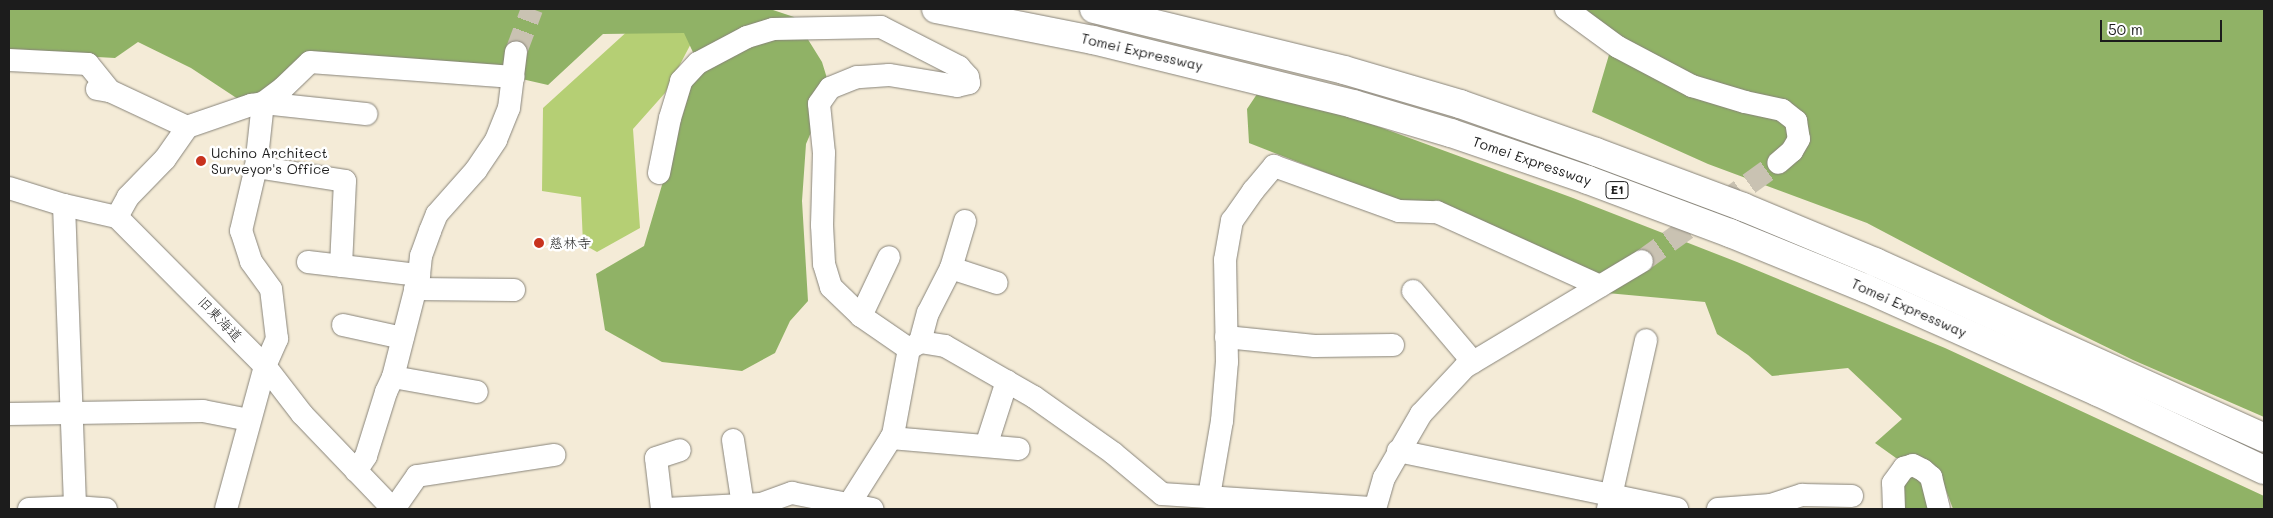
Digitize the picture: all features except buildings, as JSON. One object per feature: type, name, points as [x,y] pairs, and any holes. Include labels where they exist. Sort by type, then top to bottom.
[{"type":"highway","name":"Tomei Expressway","points":[[936,9],[1093,40],[1353,104],[1451,134],[1588,180],[1730,233],[1865,288],[2098,392],[2264,470]]},
{"type":"highway","name":"Tomei Expressway","points":[[1094,9],[1344,70],[1460,104],[1606,156],[1743,207],[1875,262],[2264,438]]},
{"type":"street","points":[[1566,9],[1618,47],[1692,86],[1745,102],[1782,110],[1796,121],[1799,139],[1792,151],[1778,163]]},
{"type":"street","points":[[659,173],[670,118],[681,81],[698,63],[748,37],[774,20],[881,27],[959,67],[968,77],[969,83],[957,86],[889,75],[856,77],[830,88],[819,104],[824,153],[822,225],[824,264],[831,287],[861,316],[915,345],[945,346],[1034,397],[1114,453],[1160,502],[1209,496],[1375,509],[1384,478],[1421,414],[1465,367],[1642,262]]},
{"type":"street","points":[[356,471],[366,456],[386,392],[393,377],[417,282],[421,256],[437,214],[476,170],[496,140],[509,108],[516,52]]},
{"type":"street","points":[[9,60],[88,64],[102,90],[187,127]]},
{"type":"street","points":[[226,509],[265,366],[277,339],[271,289],[251,261],[241,231],[256,168],[263,103],[283,88],[310,62],[513,77]]},
{"type":"street","points":[[9,188],[64,205],[117,217],[128,197],[165,159],[187,127],[251,105],[263,103],[366,114]]},
{"type":"street","points":[[1209,496],[1222,421],[1227,362],[1225,260],[1232,221],[1252,191],[1274,166],[1399,211],[1437,212],[1600,286]]},
{"type":"street","points":[[256,168],[345,181],[341,266]]},
{"type":"street","points":[[64,205],[75,507]]},
{"type":"street","name":"旧東海道","points":[[117,217],[265,366],[302,414],[394,509]]},
{"type":"street","points":[[847,507],[891,438],[915,345],[928,313],[951,268],[965,221]]},
{"type":"street","points":[[861,316],[889,257]]},
{"type":"street","points":[[308,262],[341,266],[417,282],[514,290]]},
{"type":"street","points":[[951,268],[997,283]]},
{"type":"street","points":[[1413,291],[1473,362]]},
{"type":"street","points":[[343,325],[403,338]]},
{"type":"street","points":[[1226,337],[1315,346],[1393,345]]},
{"type":"street","points":[[1610,503],[1646,340]]},
{"type":"street","points":[[393,377],[477,392]]},
{"type":"street","points":[[986,446],[1007,381]]},
{"type":"street","points":[[9,414],[203,411],[249,420]]},
{"type":"street","points":[[891,438],[1019,448]]},
{"type":"street","points":[[733,440],[743,505]]},
{"type":"street","points":[[680,450],[656,458],[664,509],[772,504],[792,493],[847,507],[872,509]]},
{"type":"street","points":[[1398,451],[1610,503],[1676,509]]},
{"type":"street","points":[[394,509],[417,476],[554,455]]},
{"type":"street","points":[[1894,509],[1893,482],[1904,468],[1913,465],[1931,477],[1940,509]]},
{"type":"street","points":[[1718,509],[1771,505],[1802,496],[1852,496]]},
{"type":"street","points":[[29,509],[75,507],[106,509]]},
{"type":"green space","points":[[9,9],[770,9],[794,17],[822,62],[830,88],[806,144],[802,201],[808,301],[790,321],[775,353],[742,371],[662,362],[605,330],[596,274],[644,246],[698,63],[684,33],[603,34],[548,85],[513,77],[310,62],[283,88],[238,99],[191,68],[138,42],[115,58],[9,52]]},
{"type":"green space","points":[[1586,9],[2264,9],[2264,417],[2133,360],[2051,320],[1867,223],[1708,164],[1592,112],[1614,38]]},
{"type":"green space","points":[[631,28],[696,34],[665,93],[633,129],[640,228],[597,252],[583,244],[581,197],[542,191],[543,108]]},
{"type":"green space","points":[[1257,94],[1317,104],[1573,198],[1737,262],[1945,348],[2264,496],[2264,509],[1953,509],[1941,477],[1920,458],[1896,458],[1875,443],[1902,419],[1848,368],[1772,376],[1748,355],[1717,334],[1705,302],[1607,293],[1404,203],[1249,143],[1247,109]]},
{"type":"green space","points":[[1896,467],[1923,470],[1938,509],[1893,509]]},
{"type":"tunnel","points":[[516,52],[532,9]]},
{"type":"tunnel","points":[[1642,261],[1778,163]]},
{"type":"place","name":"Uchino Architect Surveyor's Office","points":[[201,161]]},
{"type":"place","name":"慈林寺","points":[[539,243]]}]
